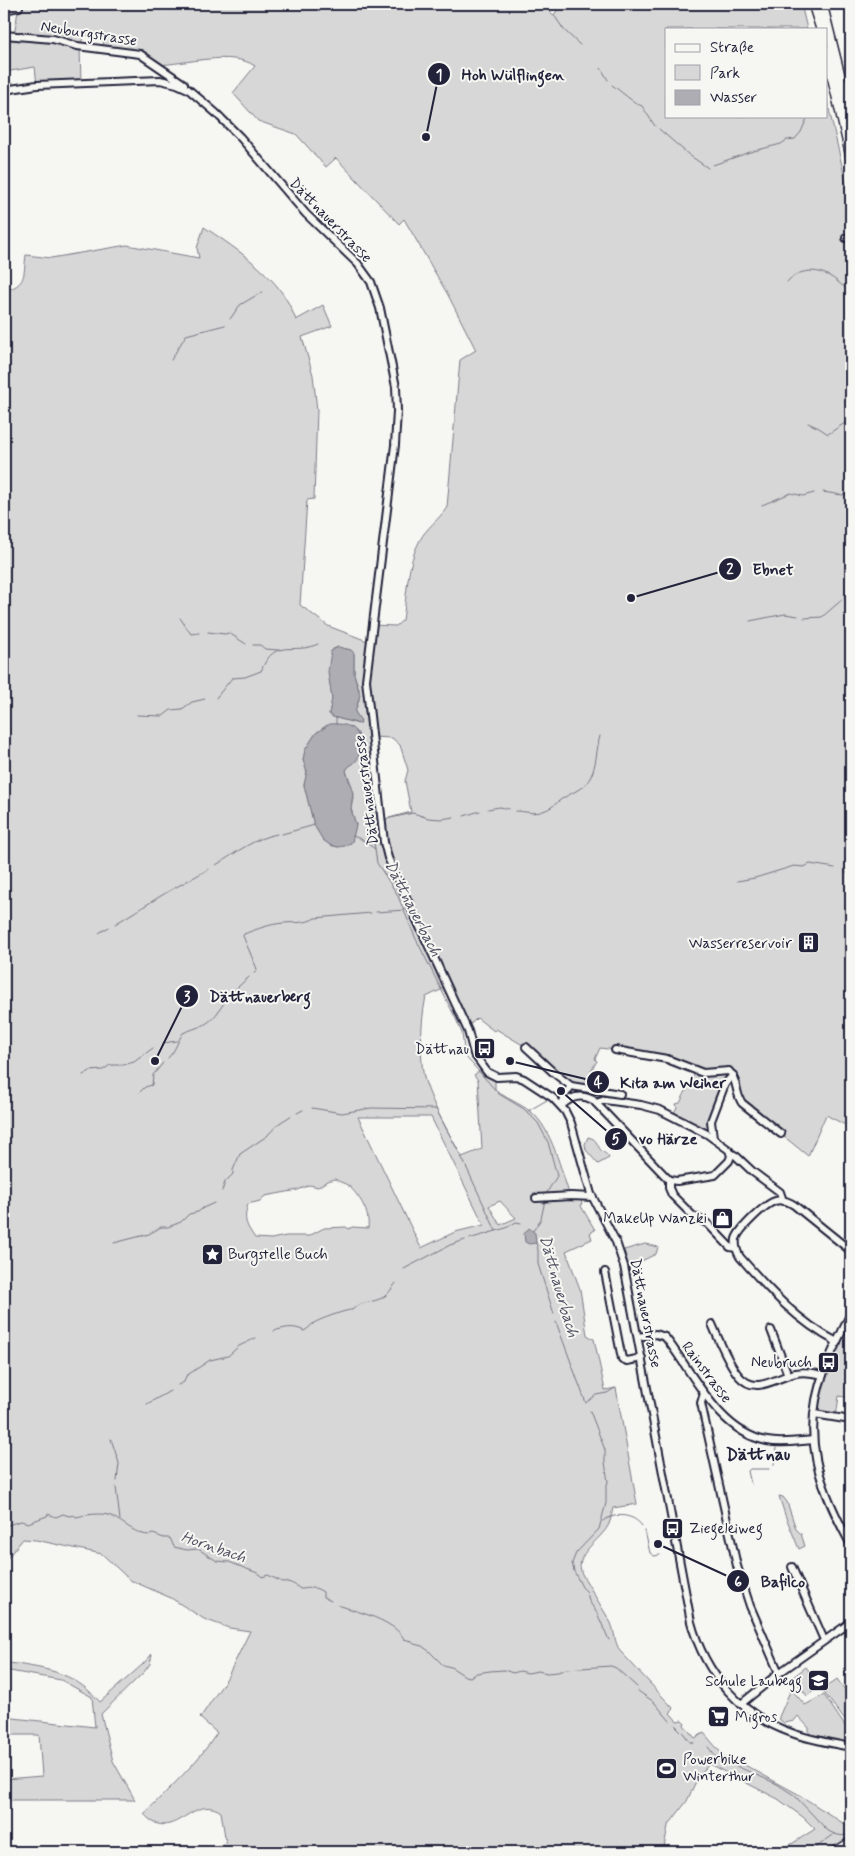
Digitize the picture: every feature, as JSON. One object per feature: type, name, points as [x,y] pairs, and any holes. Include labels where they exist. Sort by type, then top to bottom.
[{"type":"highway","points":[[813,4],[820,28]]},
{"type":"highway","points":[[822,4],[851,119]]},
{"type":"highway","points":[[828,59],[851,157]]},
{"type":"main road","points":[[835,1852],[851,1842]]},
{"type":"street","points":[[4,10],[19,7]]},
{"type":"street","name":"Neuburgstrasse","points":[[4,35],[53,39],[77,46],[145,56],[188,89]]},
{"type":"street","name":"Dättnauerstrasse","points":[[4,90],[37,85],[149,79],[172,82],[188,89],[240,137],[301,209],[362,268],[370,282],[378,298],[396,387],[397,420],[366,685],[386,854],[468,1031],[474,1054],[485,1070],[497,1077],[516,1076],[524,1078],[562,1106],[571,1123],[593,1197],[621,1254],[688,1604],[696,1639],[710,1669],[729,1693],[758,1717],[782,1730],[803,1737],[851,1747]]},
{"type":"street","points":[[526,1047],[554,1074],[571,1086],[620,1094]]},
{"type":"street","points":[[615,1050],[667,1059],[703,1073],[730,1072],[733,1075],[738,1096],[742,1103],[781,1134]]},
{"type":"street","points":[[713,1138],[712,1120],[725,1084],[733,1075]]},
{"type":"street","points":[[562,1106],[565,1095],[571,1086]]},
{"type":"street","points":[[562,1106],[570,1099],[578,1096],[587,1097],[596,1103],[669,1180],[677,1181],[714,1175],[728,1163],[730,1153]]},
{"type":"street","points":[[596,1103],[605,1100],[656,1108],[675,1116],[726,1147],[730,1153],[781,1192],[783,1201]]},
{"type":"street","points":[[669,1180],[669,1188],[672,1195],[692,1215],[708,1224],[730,1247],[736,1248]]},
{"type":"street","points":[[542,1198],[593,1197]]},
{"type":"street","points":[[837,1342],[815,1330],[788,1308],[742,1259],[736,1248],[736,1238],[743,1228],[769,1204],[783,1201],[794,1205],[851,1252]]},
{"type":"street","points":[[606,1272],[622,1359],[627,1361],[642,1358]]},
{"type":"street","points":[[851,1313],[822,1375],[814,1414],[813,1440],[818,1471],[824,1491],[851,1545]]},
{"type":"street","points":[[712,1324],[734,1369],[739,1377],[747,1382],[760,1385],[768,1384],[788,1375],[802,1372],[822,1375]]},
{"type":"street","points":[[771,1330],[788,1375]]},
{"type":"street","name":"Rainstrasse","points":[[638,1337],[656,1334],[666,1337],[704,1393],[734,1425],[752,1436],[771,1442],[813,1440]]},
{"type":"street","points":[[704,1393],[701,1403],[735,1560],[750,1606],[779,1673]]},
{"type":"street","points":[[814,1414],[851,1420]]},
{"type":"street","points":[[792,1567],[824,1640]]},
{"type":"street","points":[[741,1704],[779,1673],[851,1622]]},
{"type":"green space","points":[[19,4],[31,4],[32,6],[44,4],[549,4],[551,13],[554,15],[558,9],[555,4],[801,4],[807,28],[665,28],[665,118],[828,118],[828,105],[846,183],[851,190],[851,1128],[826,1115],[808,1156],[745,1105],[735,1080],[729,1079],[711,1121],[713,1138],[673,1115],[677,1107],[676,1104],[680,1103],[696,1071],[638,1053],[600,1048],[595,1059],[597,1061],[580,1089],[573,1087],[526,1047],[496,1029],[494,1031],[477,1018],[472,1023],[465,1025],[447,987],[426,997],[421,1051],[425,1081],[442,1120],[462,1157],[482,1149],[478,1080],[474,1075],[483,1068],[495,1076],[495,1089],[531,1112],[545,1128],[570,1196],[583,1196],[581,1206],[595,1230],[590,1233],[592,1239],[566,1251],[580,1289],[587,1335],[594,1339],[605,1390],[616,1388],[637,1504],[613,1508],[609,1524],[584,1553],[580,1567],[582,1574],[611,1623],[620,1651],[674,1709],[670,1713],[677,1721],[682,1720],[685,1723],[684,1725],[695,1738],[704,1733],[727,1760],[730,1757],[798,1794],[849,1827],[851,1826],[851,1842],[841,1849],[842,1852],[779,1852],[815,1829],[803,1817],[778,1799],[709,1764],[697,1779],[687,1801],[668,1826],[663,1852],[206,1852],[226,1843],[221,1812],[211,1808],[201,1809],[173,1823],[164,1825],[154,1823],[144,1814],[192,1765],[217,1733],[200,1718],[227,1678],[250,1631],[229,1628],[204,1619],[171,1598],[130,1580],[102,1554],[23,1539],[4,1562],[4,291],[17,286],[23,279],[26,255],[51,258],[127,245],[199,258],[197,248],[204,227],[249,259],[270,278],[287,301],[296,320],[323,305],[332,326],[302,337],[313,375],[317,410],[314,499],[307,500],[300,605],[328,626],[370,642],[372,625],[396,626],[403,620],[412,559],[423,535],[447,507],[460,360],[476,350],[448,295],[404,219],[399,224],[336,158],[326,167],[296,134],[258,121],[233,93],[255,66],[245,61],[221,58],[157,65],[145,56],[103,49],[104,38],[84,35],[80,46],[81,83],[37,85],[35,67],[4,72],[4,35],[14,36]],"holes":[[[338,647],[351,650],[354,653],[354,674],[359,689],[359,700],[355,712],[361,721],[358,724],[333,717],[329,714],[332,699],[329,676],[333,649]],[[327,725],[358,733],[360,740],[357,759],[346,771],[352,786],[353,798],[351,809],[356,825],[351,843],[338,847],[330,845],[323,840],[314,825],[304,785],[307,773],[303,760],[305,750],[316,733]],[[372,737],[392,738],[400,745],[408,770],[405,781],[411,812],[382,820]],[[358,1117],[431,1117],[484,1225],[455,1232],[421,1248]],[[335,1179],[349,1186],[357,1195],[366,1211],[368,1228],[324,1228],[309,1236],[286,1236],[271,1239],[255,1238],[246,1222],[248,1204],[260,1201],[265,1196],[298,1190],[310,1185],[318,1187],[327,1181]],[[500,1201],[516,1218],[500,1225],[489,1206]]]},
{"type":"green space","points":[[588,1137],[595,1140],[600,1149],[609,1158],[598,1164],[586,1150],[585,1144]]},
{"type":"green space","points":[[645,1244],[658,1247],[656,1254],[629,1267],[624,1250]]},
{"type":"green space","points":[[851,1313],[851,1398],[839,1396],[836,1417],[814,1414],[818,1390]]},
{"type":"green space","points":[[779,1496],[783,1497],[787,1502],[796,1529],[801,1534],[805,1546],[799,1549],[785,1515]]},
{"type":"green space","points":[[152,1654],[150,1664],[144,1672],[101,1714],[113,1761],[135,1800],[4,1800],[4,1767],[5,1779],[42,1776],[39,1735],[4,1735],[4,1717],[95,1727],[92,1697],[61,1680],[4,1670],[4,1662],[56,1672],[78,1683],[100,1702]]},
{"type":"green space","points":[[806,1667],[820,1686],[807,1696],[793,1677]]},
{"type":"green space","points":[[837,1679],[851,1698],[851,1714],[844,1719],[822,1690]]},
{"type":"green space","points":[[791,1689],[805,1705],[824,1695],[845,1726],[851,1723],[851,1747],[809,1734],[809,1728],[798,1716],[794,1721],[784,1723],[780,1720],[779,1717]]},
{"type":"water","points":[[338,647],[351,650],[354,653],[354,674],[360,695],[355,712],[361,721],[360,724],[333,717],[329,714],[332,699],[328,672],[331,651]]},
{"type":"water","points":[[330,724],[341,724],[351,727],[359,739],[358,757],[346,771],[353,793],[351,809],[356,825],[352,842],[338,847],[330,845],[323,840],[314,825],[304,785],[307,771],[303,760],[305,750],[316,733]]},
{"type":"water","points":[[529,1228],[535,1233],[536,1243],[529,1244],[525,1242],[524,1234]]},
{"type":"waterway","points":[[554,15],[564,30],[580,45]]},
{"type":"waterway","points":[[601,68],[608,80]]},
{"type":"waterway","points":[[612,85],[642,106],[655,126]]},
{"type":"waterway","points":[[713,165],[795,139],[801,132],[807,118]]},
{"type":"waterway","points":[[659,129],[689,155],[708,168]]},
{"type":"waterway","points":[[787,282],[797,274],[814,271],[826,274],[845,288],[851,290]]},
{"type":"waterway","points":[[230,319],[240,305],[262,292]]},
{"type":"waterway","points":[[171,360],[186,335],[225,325]]},
{"type":"waterway","points":[[808,423],[828,434],[848,421],[851,422]]},
{"type":"waterway","points":[[823,492],[842,495],[851,493]]},
{"type":"waterway","points":[[762,505],[791,493],[803,496],[814,493]]},
{"type":"waterway","points":[[804,618],[822,617],[851,592]]},
{"type":"waterway","points":[[750,621],[785,614],[798,616]]},
{"type":"waterway","points":[[180,618],[191,634],[199,633]]},
{"type":"waterway","points":[[208,632],[229,633],[246,644]]},
{"type":"waterway","points":[[216,698],[232,678],[245,677],[261,671],[266,660],[279,650],[309,647],[318,644]]},
{"type":"waterway","points":[[253,645],[260,645],[265,649],[278,650]]},
{"type":"waterway","points":[[137,715],[163,716],[171,710],[182,709],[192,702],[205,699]]},
{"type":"waterway","points":[[336,718],[336,724]]},
{"type":"waterway","name":"Dättnauerbach","points":[[516,811],[536,813],[545,810],[584,786],[594,768],[600,736]]},
{"type":"waterway","name":"Dättnauerbach","points":[[488,809],[500,807],[509,809]]},
{"type":"waterway","name":"Dättnauerbach","points":[[464,816],[480,811]]},
{"type":"waterway","name":"Dättnauerbach","points":[[386,819],[413,813],[428,818],[454,817]]},
{"type":"waterway","points":[[282,834],[315,825]]},
{"type":"waterway","name":"Dättnauerbach","points":[[375,825],[373,835],[377,863],[397,894],[415,937],[456,1019],[462,1033],[465,1056],[499,1094],[524,1109],[538,1123],[548,1142],[557,1176],[546,1194]]},
{"type":"waterway","name":"Dättnauerbach","points":[[216,865],[253,842],[277,834]]},
{"type":"waterway","points":[[353,836],[375,849]]},
{"type":"waterway","points":[[737,881],[755,878],[794,866],[804,867],[810,864],[835,868]]},
{"type":"waterway","name":"Dättnauerbach","points":[[115,924],[209,869]]},
{"type":"waterway","points":[[845,872],[851,876]]},
{"type":"waterway","points":[[376,912],[405,910]]},
{"type":"waterway","points":[[254,973],[257,969],[243,936],[244,934],[264,927],[304,922],[315,918],[371,913]]},
{"type":"waterway","name":"Dättnauerbach","points":[[99,933],[109,927]]},
{"type":"waterway","points":[[229,995],[249,977]]},
{"type":"waterway","points":[[168,1058],[183,1033],[210,1021],[224,1001]]},
{"type":"waterway","points":[[163,1043],[177,1041]]},
{"type":"waterway","points":[[83,1075],[90,1071],[103,1070],[110,1065],[123,1065],[134,1062],[153,1048]]},
{"type":"waterway","points":[[140,1092],[145,1087],[152,1085],[153,1075],[163,1063]]},
{"type":"waterway","points":[[569,1095],[576,1093],[648,1104],[672,1112],[697,1126]]},
{"type":"waterway","points":[[528,1111],[547,1100]]},
{"type":"waterway","points":[[312,1108],[342,1113],[371,1108],[436,1109],[463,1160],[496,1231]]},
{"type":"waterway","points":[[297,1113],[303,1110]]},
{"type":"waterway","points":[[222,1191],[225,1182],[233,1174],[240,1154],[267,1136],[278,1124],[292,1115]]},
{"type":"waterway","name":"Dättnauerbach","points":[[533,1231],[541,1219],[545,1200]]},
{"type":"waterway","points":[[114,1243],[149,1234],[161,1227],[168,1227],[181,1222],[189,1214],[198,1212],[214,1203]]},
{"type":"waterway","points":[[469,1239],[506,1228],[516,1222],[521,1223]]},
{"type":"waterway","points":[[404,1269],[450,1245],[465,1240]]},
{"type":"waterway","name":"Dättnauerbach","points":[[536,1243],[538,1264],[554,1314]]},
{"type":"waterway","points":[[274,1331],[285,1328],[304,1331],[321,1320],[382,1298],[396,1283]]},
{"type":"waterway","name":"Dättnauerbach","points":[[556,1322],[586,1403]]},
{"type":"waterway","points":[[178,1385],[184,1382],[186,1376],[210,1360],[228,1356],[239,1346],[256,1338]]},
{"type":"waterway","points":[[587,1402],[596,1395],[607,1393],[615,1388]]},
{"type":"waterway","points":[[147,1404],[170,1391]]},
{"type":"waterway","name":"Dättnauerbach","points":[[590,1411],[605,1450],[608,1482],[606,1503],[599,1529],[576,1553],[572,1563],[574,1571],[582,1587],[587,1592],[589,1601],[597,1613],[609,1640]]},
{"type":"waterway","points":[[111,1439],[119,1463],[117,1481]]},
{"type":"waterway","points":[[774,1465],[776,1448]]},
{"type":"waterway","points":[[751,1484],[748,1471],[750,1469],[769,1469]]},
{"type":"waterway","points":[[116,1487],[120,1520]]},
{"type":"waterway","name":"Hornbach","points":[[4,1526],[21,1521],[28,1523],[48,1514],[56,1517],[63,1514],[76,1517],[103,1514],[115,1518],[137,1532],[170,1538],[174,1547],[187,1550],[198,1549],[217,1561],[229,1562],[260,1574],[262,1577],[268,1575],[282,1582],[291,1583],[300,1589],[317,1589],[323,1592],[323,1597],[331,1601]]},
{"type":"waterway","points":[[603,1521],[619,1515],[634,1519],[642,1526]]},
{"type":"waterway","points":[[645,1531],[650,1553],[654,1556],[660,1555]]},
{"type":"waterway","name":"Hornbach","points":[[338,1605],[384,1622],[399,1632],[404,1639],[422,1646],[443,1665],[451,1667],[465,1676],[470,1677],[477,1673],[504,1670],[513,1673],[520,1671],[547,1673],[566,1669],[611,1666],[616,1668],[637,1687]]},
{"type":"waterway","name":"Hornbach","points":[[638,1691],[654,1702],[670,1721]]},
{"type":"waterway","name":"Hornbach","points":[[675,1725],[690,1742],[694,1743]]},
{"type":"waterway","name":"Hornbach","points":[[708,1747],[716,1757],[777,1784],[794,1795],[827,1830],[839,1835],[851,1833]]},
{"type":"waterway","points":[[810,1852],[833,1835]]},
{"type":"railway","points":[[847,4],[851,24]]},
{"type":"place","name":"Hoh Wülflingen","points":[[426,137]]},
{"type":"place","name":"Ebnet","points":[[631,598]]},
{"type":"place","name":"Wasserreservoir","points":[[808,943]]},
{"type":"place","name":"Dättnau","points":[[485,1049]]},
{"type":"place","name":"Dättnauerberg","points":[[155,1061]]},
{"type":"place","name":"Kita am Weiher","points":[[510,1061]]},
{"type":"place","name":"vo Härze","points":[[561,1091]]},
{"type":"place","name":"MakeUp Wanzki","points":[[723,1218]]},
{"type":"place","name":"Burgstelle Buch","points":[[212,1254]]},
{"type":"place","name":"Neubruch","points":[[828,1362]]},
{"type":"place","name":"Ziegeleiweg","points":[[673,1528]]},
{"type":"place","name":"Bafilco","points":[[658,1544]]},
{"type":"place","name":"Schule Laubegg","points":[[818,1681]]},
{"type":"place","name":"Migros","points":[[719,1717]]},
{"type":"place","name":"Powerbike Winterthur","points":[[667,1768]]},
{"type":"district","name":"Dättnau","points":[[758,1454]]}]
